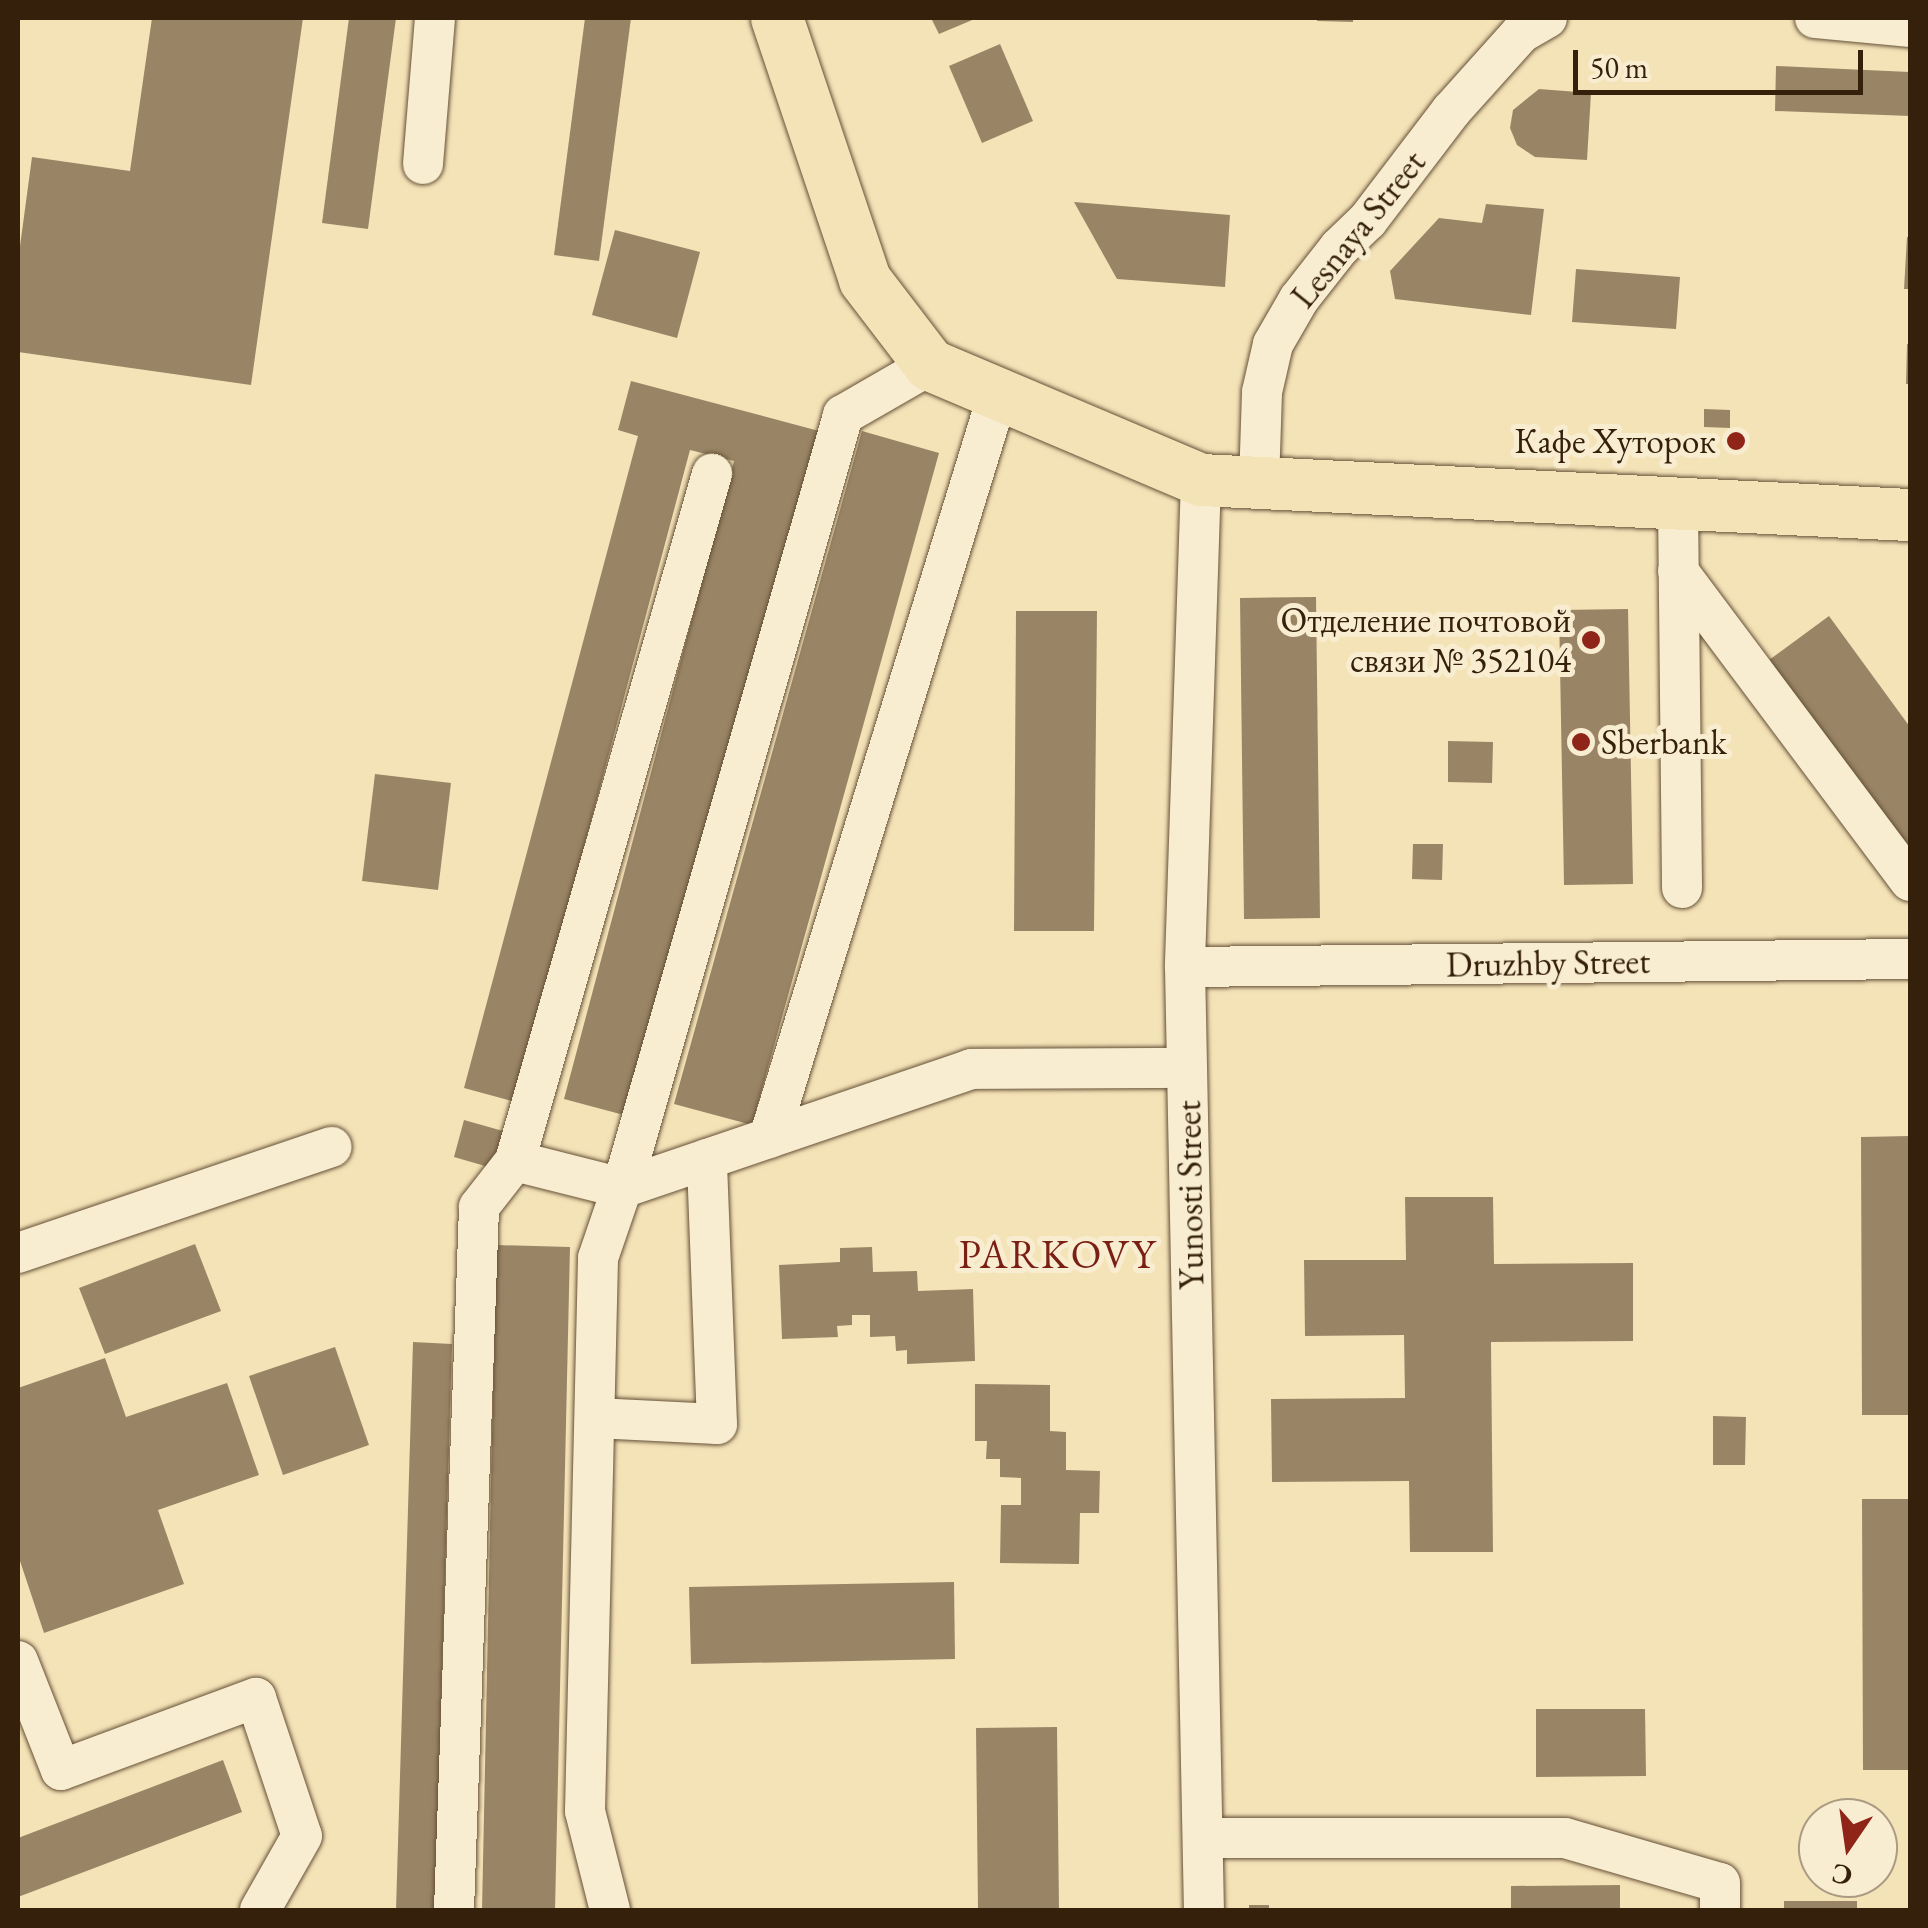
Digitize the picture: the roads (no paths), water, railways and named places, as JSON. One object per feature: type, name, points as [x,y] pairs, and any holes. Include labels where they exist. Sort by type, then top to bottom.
[{"type":"main road","points":[[777,18],[865,280],[930,365],[1201,480],[1910,515]]},
{"type":"street","points":[[423,164],[436,18]]},
{"type":"street","name":"Lesnaya Street","points":[[1259,484],[1262,392],[1273,344],[1298,299],[1521,33],[1547,18]]},
{"type":"street","points":[[1815,18],[1910,27]]},
{"type":"street","points":[[610,1910],[585,1810],[598,1258],[622,1188],[843,414],[930,365]]},
{"type":"street","points":[[770,1138],[998,394]]},
{"type":"street","points":[[454,1910],[479,1207],[515,1160],[712,474]]},
{"type":"street","name":"Yunosti Street","points":[[1201,480],[1184,967],[1206,1838],[1204,1910]]},
{"type":"street","points":[[1678,504],[1682,888]]},
{"type":"street","points":[[1678,571],[1910,881]]},
{"type":"street","name":"Druzhby Street","points":[[1184,967],[1910,958]]},
{"type":"street","points":[[515,1160],[622,1188],[971,1069],[1187,1068]]},
{"type":"street","points":[[18,1253],[332,1147]]},
{"type":"street","points":[[595,1418],[717,1424],[707,1159]]},
{"type":"street","points":[[18,1662],[61,1770],[256,1698],[302,1836],[260,1910]]},
{"type":"street","points":[[1206,1838],[1565,1838],[1720,1884],[1720,1910]]},
{"type":"place","name":"Кафе Хуторок","points":[[1736,441]]},
{"type":"place","name":"Отделение почтовой связи № 352104","points":[[1591,640]]},
{"type":"place","name":"Sberbank","points":[[1581,742]]},
{"type":"district","name":"PARKOVY","points":[[1058,1254]]}]
